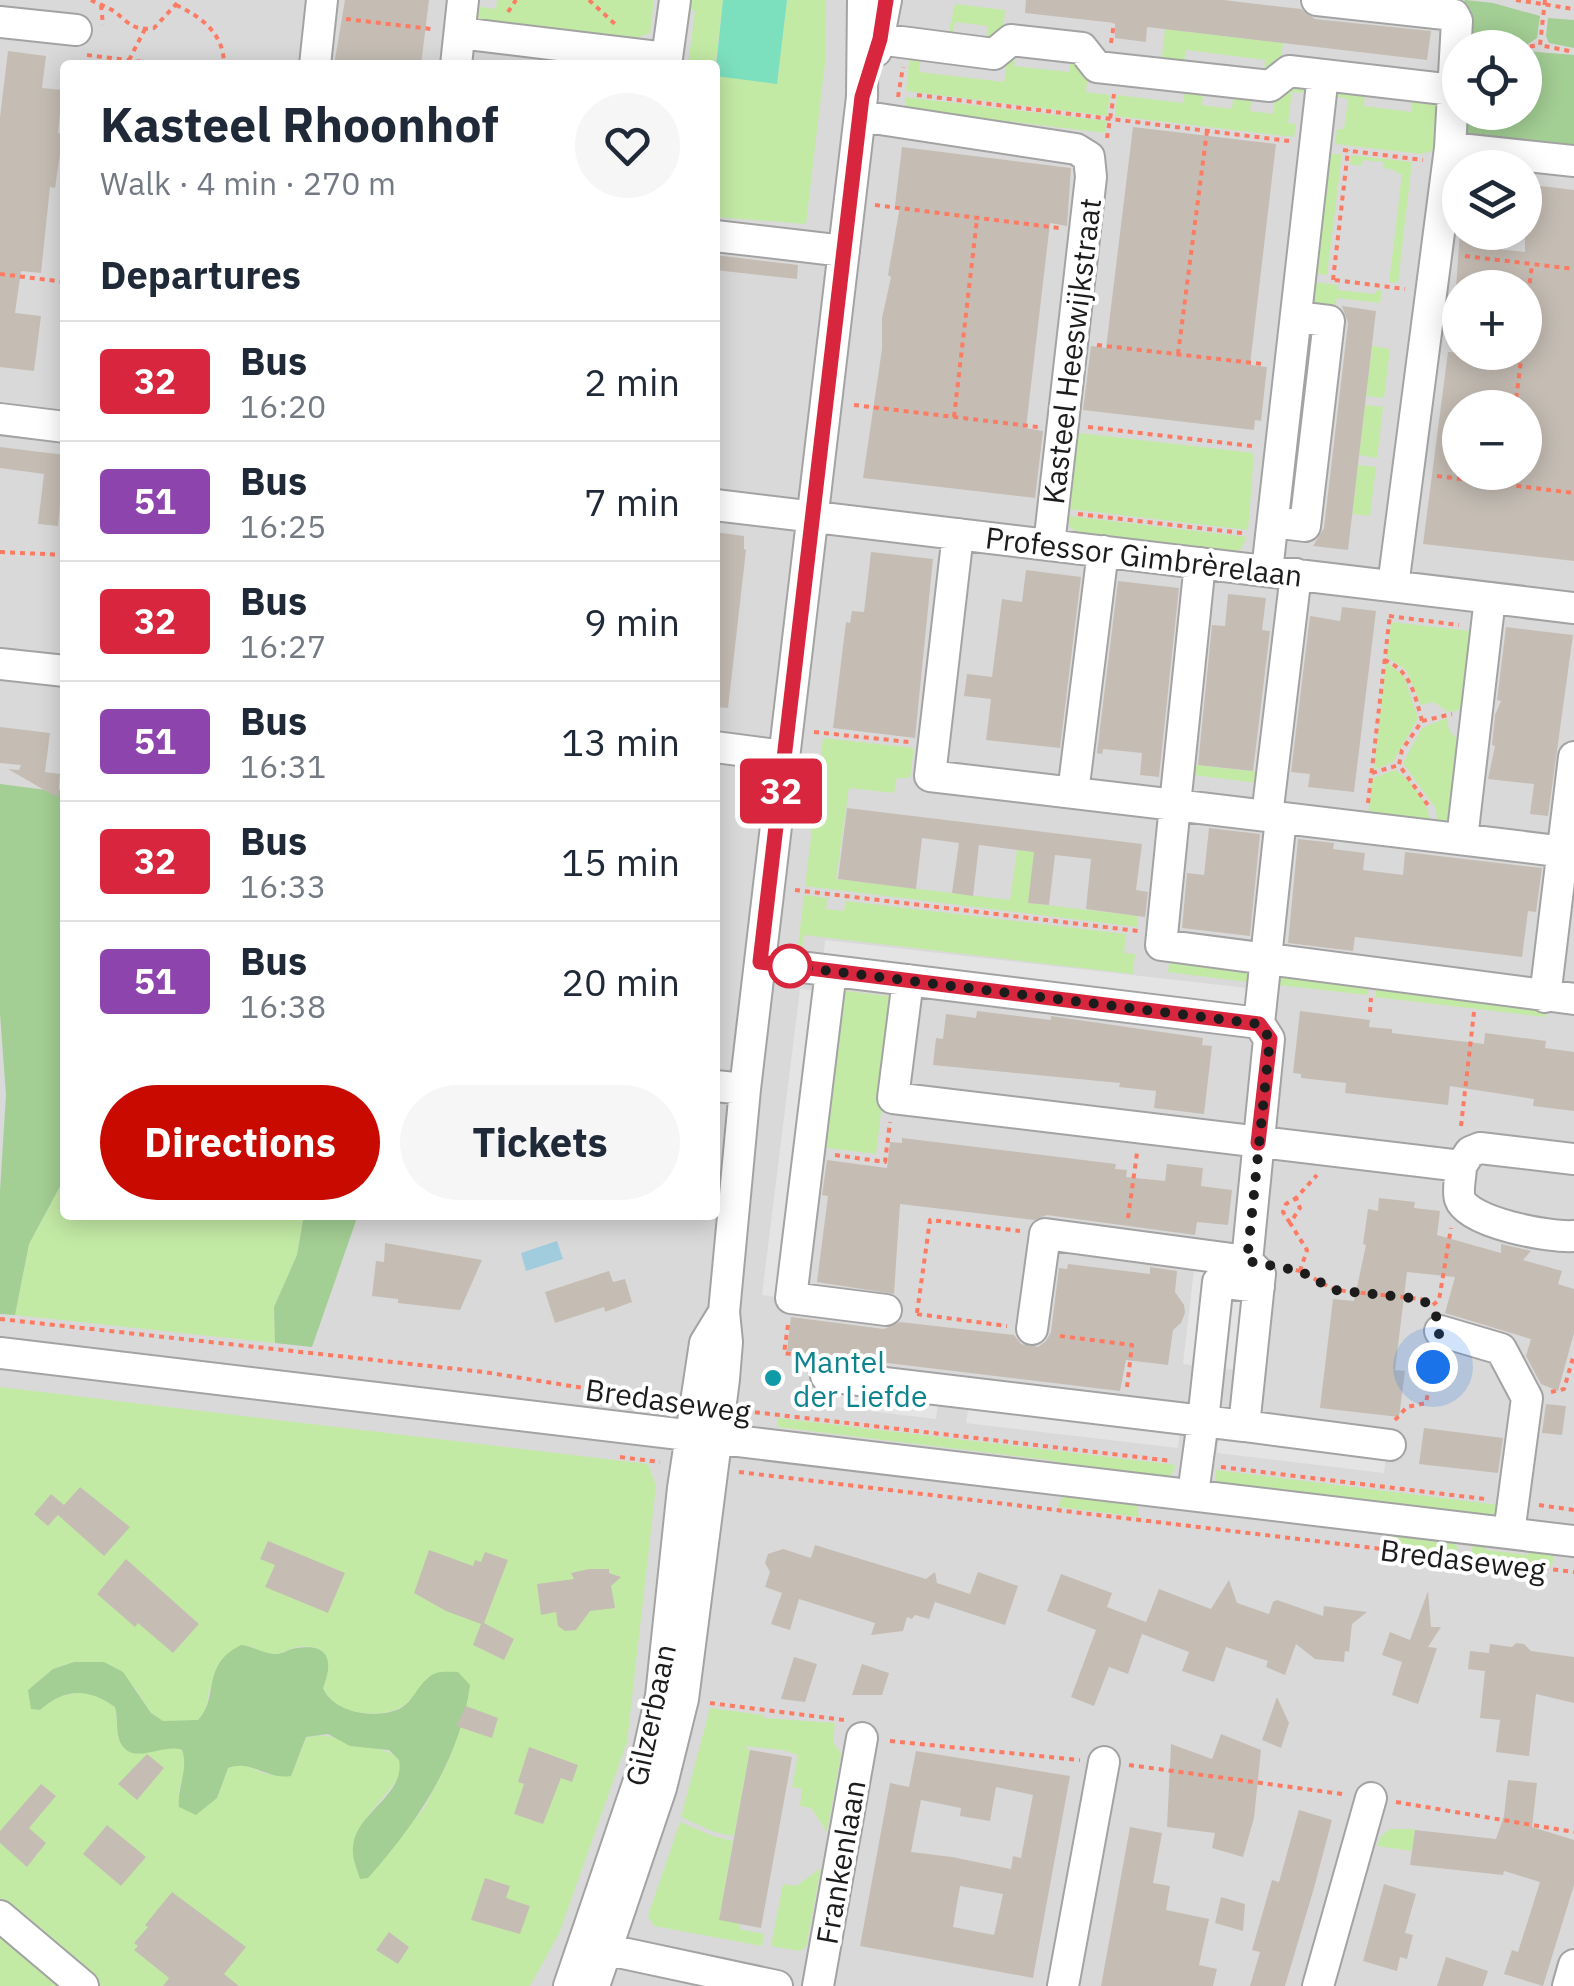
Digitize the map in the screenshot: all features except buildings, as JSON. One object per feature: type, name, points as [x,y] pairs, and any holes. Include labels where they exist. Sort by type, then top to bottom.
[{"type":"street","points":[[457,60],[464,0]]},
{"type":"street","points":[[666,60],[675,0]]},
{"type":"street","points":[[863,0],[883,40]]},
{"type":"street","points":[[883,40],[886,0]]},
{"type":"street","points":[[1317,0],[1454,15],[1457,30]]},
{"type":"street","points":[[315,60],[320,8]]},
{"type":"street","points":[[0,22],[76,30]]},
{"type":"street","points":[[460,33],[659,60]]},
{"type":"street","points":[[883,40],[994,54],[1011,40],[1082,48],[1097,67],[1270,86],[1290,71],[1442,79]]},
{"type":"street","name":"Gilzerbaan","points":[[569,1986],[595,1947],[661,1788],[684,1699],[704,1437],[708,1406],[727,1342],[724,1312],[730,1088],[760,962],[861,107],[883,40]]},
{"type":"street","points":[[1244,1426],[1258,1143],[1270,1039],[1259,1024],[1267,960],[1282,572],[1272,530],[1323,75]]},
{"type":"street","points":[[861,107],[897,107],[1076,149],[1089,157]]},
{"type":"street","name":"Kasteel Heeswijkstraat","points":[[1050,545],[1091,177],[1089,157]]},
{"type":"street","points":[[1542,160],[1574,161]]},
{"type":"street","points":[[1391,601],[1442,200]]},
{"type":"street","points":[[720,237],[844,251]]},
{"type":"street","points":[[1272,530],[1305,526],[1327,340],[1329,321],[1296,316]]},
{"type":"street","points":[[0,419],[60,426]]},
{"type":"street","name":"Professor Gimbrèrelaan","points":[[720,505],[1282,572],[1391,601],[1488,613],[1574,608]]},
{"type":"street","points":[[958,534],[930,776],[1569,852]]},
{"type":"street","points":[[1073,793],[1102,551]]},
{"type":"street","points":[[1200,563],[1161,946],[1560,998],[1574,757]]},
{"type":"street","points":[[1448,838],[1488,613]]},
{"type":"street","points":[[0,664],[60,671]]},
{"type":"street","points":[[720,746],[786,742]]},
{"type":"street","points":[[760,962],[1259,1024]]},
{"type":"street","points":[[831,970],[791,1298],[886,1310]]},
{"type":"street","points":[[908,980],[894,1098],[1327,1151],[1466,1159]]},
{"type":"street","points":[[1574,1159],[1480,1148],[1466,1159],[1459,1197],[1466,1210],[1490,1222],[1574,1236]]},
{"type":"street","points":[[1032,1329],[1045,1234],[1125,1245],[1253,1274]]},
{"type":"street","points":[[1195,1479],[1218,1282],[1253,1274]]},
{"type":"street","points":[[1440,1331],[1501,1349],[1528,1398],[1510,1534]]},
{"type":"street","name":"Bredaseweg","points":[[0,1353],[704,1437],[1195,1479],[1574,1542]]},
{"type":"street","points":[[826,1376],[1390,1445]]},
{"type":"street","name":"Frankenlaan","points":[[818,1986],[862,1738]]},
{"type":"street","points":[[1063,1986],[1104,1762]]},
{"type":"street","points":[[1318,1986],[1371,1798]]},
{"type":"street","points":[[0,1916],[82,1986]]},
{"type":"street","points":[[595,1947],[778,1986]]},
{"type":"street","name":"Gilzerbaan","points":[[594,1986],[595,1947]]},
{"type":"street","points":[[1568,1986],[1574,1965]]},
{"type":"path","points":[[91,0],[114,11],[128,25],[145,29],[154,28],[178,3],[216,34],[224,60]]},
{"type":"path","points":[[1516,0],[1574,9]]},
{"type":"path","points":[[1542,30],[1545,3]]},
{"type":"path","points":[[320,8],[460,33]]},
{"type":"path","points":[[76,30],[74,53],[129,60],[145,29]]},
{"type":"path","points":[[883,40],[897,107],[1111,119],[1348,150],[1442,156]]},
{"type":"path","points":[[1542,45],[1574,52]]},
{"type":"path","points":[[1089,157],[1108,136],[1116,69]]},
{"type":"path","points":[[1178,354],[1206,131]]},
{"type":"path","points":[[1348,150],[1333,280],[1430,293]]},
{"type":"path","points":[[850,202],[1085,231]]},
{"type":"path","points":[[954,417],[977,218]]},
{"type":"path","points":[[1435,252],[1574,269]]},
{"type":"path","points":[[1531,270],[1532,264]]},
{"type":"path","points":[[0,274],[60,281]]},
{"type":"path","points":[[1072,342],[1290,367]]},
{"type":"path","points":[[827,402],[1281,450]]},
{"type":"path","points":[[1407,473],[1442,477]]},
{"type":"path","points":[[1542,489],[1574,493]]},
{"type":"path","points":[[1053,511],[1272,530]]},
{"type":"path","points":[[0,552],[60,555]]},
{"type":"path","points":[[1366,828],[1391,601],[1488,613]]},
{"type":"path","points":[[1384,660],[1396,664],[1406,674],[1422,721],[1402,750],[1399,765],[1448,838]]},
{"type":"path","points":[[786,742],[934,745]]},
{"type":"path","points":[[1372,773],[1399,765]]},
{"type":"path","points":[[770,887],[1162,934]]},
{"type":"path","points":[[1466,1159],[1460,1141],[1474,1012]]},
{"type":"path","points":[[809,1152],[886,1162],[894,1098]]},
{"type":"path","points":[[1125,1245],[1140,1128]]},
{"type":"path","points":[[1300,1271],[1307,1250],[1284,1212],[1286,1204],[1324,1166],[1327,1151]]},
{"type":"path","points":[[1290,1223],[1300,1208],[1296,1198]]},
{"type":"path","points":[[1253,1274],[1300,1271],[1334,1290],[1421,1299],[1432,1306],[1440,1300],[1451,1226],[1466,1210]]},
{"type":"path","points":[[886,1310],[917,1314],[930,1220],[1045,1234]]},
{"type":"path","points":[[791,1298],[784,1353],[828,1359],[826,1376]]},
{"type":"path","name":"Bredaseweg","points":[[0,1319],[484,1372],[1195,1479],[1385,1486],[1574,1510]]},
{"type":"path","points":[[1385,1486],[1397,1414],[1426,1402],[1440,1331]]},
{"type":"path","points":[[1528,1398],[1564,1389],[1574,1354]]},
{"type":"path","name":"Bredaseweg","points":[[756,1474],[1574,1572]]},
{"type":"shaded area","points":[[0,0],[1574,0],[1574,1986],[0,1986]]},
{"type":"shaded area","points":[[825,940],[1255,989],[1252,1010],[823,961]]},
{"type":"shaded area","points":[[800,989],[820,991],[781,1298],[762,1295]]},
{"type":"shaded area","points":[[1194,1270],[1248,1276],[1237,1370],[1183,1364]]},
{"type":"shaded area","points":[[838,1388],[938,1400],[936,1419],[836,1407]]},
{"type":"shaded area","points":[[969,1404],[1180,1431],[1178,1448],[966,1423]]},
{"type":"shaded area","points":[[1219,1436],[1386,1456],[1384,1473],[1217,1453]]},
{"type":"green space","points":[[497,0],[654,0],[650,33],[631,40],[484,21],[476,16],[474,6],[496,9]]},
{"type":"green space","points":[[688,0],[723,0],[716,60],[689,60],[695,11],[687,9]]},
{"type":"green space","points":[[723,0],[787,0],[777,84],[720,77],[720,60],[717,60]]},
{"type":"green space","points":[[787,0],[826,0],[825,63],[806,224],[720,217],[720,77],[777,83]]},
{"type":"green space","points":[[1465,0],[1493,3],[1540,16],[1538,30],[1465,30],[1460,6]]},
{"type":"green space","points":[[955,4],[1005,10],[1003,33],[986,43],[988,26],[955,22],[952,39],[947,39]]},
{"type":"green space","points":[[1548,18],[1574,20],[1574,48],[1549,43]]},
{"type":"green space","points":[[1165,29],[1283,43],[1280,66],[1264,77],[1265,60],[1186,50],[1183,68],[1161,65]]},
{"type":"green space","points":[[1016,49],[1014,66],[1069,72],[1072,55],[1088,72],[1086,92],[1110,95],[1107,116],[906,91],[910,54],[920,55],[919,72],[1004,82],[1008,53]]},
{"type":"green space","points":[[1542,52],[1574,55],[1574,151],[1462,138],[1462,130],[1542,130]]},
{"type":"green space","points":[[1298,81],[1307,93],[1292,92],[1288,123],[1296,124],[1294,137],[1115,116],[1117,95],[1183,103],[1186,86],[1204,88],[1202,105],[1232,109],[1234,92],[1252,94],[1250,111],[1273,114],[1276,94]]},
{"type":"green space","points":[[1344,86],[1365,89],[1364,106],[1411,112],[1413,94],[1441,98],[1436,150],[1421,154],[1335,144],[1337,129],[1344,129],[1348,99],[1334,93]]},
{"type":"green space","points":[[905,97],[1107,121],[1105,133],[907,109]]},
{"type":"green space","points":[[1330,154],[1342,154],[1327,275],[1314,273]]},
{"type":"green space","points":[[1351,155],[1412,162],[1398,283],[1389,282],[1402,174],[1383,168],[1383,162],[1363,160],[1361,166],[1350,164]]},
{"type":"green space","points":[[1313,282],[1338,285],[1338,290],[1375,294],[1382,291],[1380,303],[1337,298],[1335,306],[1310,303]]},
{"type":"green space","points":[[1372,346],[1390,349],[1384,398],[1366,396]]},
{"type":"green space","points":[[1365,405],[1383,407],[1377,458],[1359,455]]},
{"type":"green space","points":[[1079,433],[1254,453],[1248,530],[1069,509]]},
{"type":"green space","points":[[1358,465],[1376,467],[1370,516],[1352,514]]},
{"type":"green space","points":[[1069,516],[1247,537],[1240,550],[1233,551],[1077,532],[1069,526]]},
{"type":"green space","points":[[1391,622],[1480,632],[1462,710],[1448,712],[1434,702],[1421,705],[1406,670],[1387,657]]},
{"type":"green space","points":[[1386,662],[1404,676],[1418,718],[1393,762],[1374,770]]},
{"type":"green space","points":[[1447,718],[1452,733],[1467,742],[1456,833],[1438,831],[1436,809],[1403,763],[1422,728]]},
{"type":"green space","points":[[823,738],[914,748],[910,778],[897,778],[894,793],[849,788],[836,879],[1010,900],[1017,850],[1034,852],[1029,903],[1138,916],[1137,927],[805,886]]},
{"type":"green space","points":[[1188,764],[1266,773],[1264,784],[1186,774]]},
{"type":"green space","points":[[1395,770],[1420,796],[1430,830],[1367,822],[1373,778]]},
{"type":"green space","points":[[0,784],[60,790],[60,1186],[29,1244],[15,1315],[0,1314],[0,1191],[6,1095],[0,1013]]},
{"type":"green space","points":[[804,895],[827,898],[826,909],[844,911],[846,901],[1126,934],[1124,953],[1135,954],[1133,974],[804,935],[800,961],[797,955]]},
{"type":"green space","points":[[1169,963],[1256,974],[1255,983],[1168,972]]},
{"type":"green space","points":[[1271,976],[1368,987],[1367,995],[1270,984]]},
{"type":"green space","points":[[1376,988],[1546,1009],[1545,1017],[1375,997]]},
{"type":"green space","points":[[839,990],[895,997],[876,1154],[819,1147]]},
{"type":"green space","points":[[60,1186],[60,1220],[303,1220],[297,1255],[274,1307],[275,1343],[15,1315],[29,1244]]},
{"type":"green space","points":[[303,1220],[356,1220],[312,1347],[275,1343],[274,1307],[297,1255]]},
{"type":"green space","points":[[0,1387],[648,1464],[656,1486],[627,1742],[559,1934],[530,1986],[101,1986],[0,1903]],"holes":[[[251,1646],[274,1654],[298,1647],[323,1652],[328,1664],[323,1688],[346,1709],[369,1714],[391,1711],[412,1698],[428,1678],[467,1710],[448,1762],[423,1810],[361,1879],[356,1853],[359,1833],[401,1769],[399,1759],[387,1752],[314,1736],[306,1738],[291,1776],[266,1774],[238,1765],[228,1768],[217,1798],[178,1793],[185,1770],[184,1753],[178,1747],[129,1751],[119,1739],[115,1707],[107,1702],[85,1693],[52,1700],[28,1690],[53,1669],[74,1662],[135,1688],[151,1713],[163,1721],[186,1723],[205,1714],[209,1690]]]},
{"type":"green space","points":[[778,1418],[1176,1465],[1169,1480],[1106,1473],[1048,1460],[777,1427]]},
{"type":"green space","points":[[1216,1470],[1499,1505],[1492,1519],[1219,1486]]},
{"type":"green space","points":[[1063,1493],[1136,1501],[1139,1517],[1058,1507]]},
{"type":"green space","points":[[1389,1532],[1453,1539],[1457,1555],[1385,1546]]},
{"type":"green space","points":[[1473,1542],[1487,1543],[1486,1550],[1528,1555],[1529,1549],[1554,1551],[1552,1567],[1471,1557]]},
{"type":"green space","points":[[241,1645],[273,1654],[308,1647],[323,1652],[328,1670],[323,1688],[329,1697],[346,1709],[369,1714],[401,1708],[431,1675],[458,1672],[470,1685],[457,1739],[434,1789],[368,1878],[360,1879],[353,1848],[362,1825],[395,1784],[399,1760],[389,1750],[350,1746],[328,1734],[306,1737],[291,1776],[244,1766],[228,1768],[217,1798],[196,1815],[179,1807],[182,1750],[130,1752],[119,1739],[115,1707],[95,1696],[68,1694],[40,1710],[31,1709],[28,1690],[53,1669],[74,1662],[104,1662],[123,1672],[151,1713],[163,1721],[198,1720],[220,1662]]},
{"type":"green space","points":[[710,1708],[764,1718],[835,1723],[833,1742],[841,1754],[827,1832],[811,1808],[800,1806],[802,1789],[792,1787],[798,1755],[783,1750],[744,1746],[750,1750],[734,1836],[681,1817]]},
{"type":"green space","points":[[680,1822],[733,1841],[719,1919],[740,1924],[739,1929],[764,1934],[762,1946],[654,1926],[648,1916]]},
{"type":"green space","points":[[1390,1829],[1415,1829],[1412,1851],[1377,1846]]},
{"type":"green space","points":[[821,1868],[806,1947],[800,1951],[771,1946],[783,1884],[796,1886]]},
{"type":"green space","points":[[0,1937],[60,1986],[0,1986]]},
{"type":"water","points":[[557,1241],[563,1259],[526,1271],[521,1253]]},
{"type":"bus line","name":"32","points":[[886,0],[880,39],[862,97],[760,962],[1259,1024],[1270,1039],[1258,1143]]},
{"type":"place","name":"Mantel der Liefde","points":[[773,1378]]},
{"type":"route","points":[[790,966],[1259,1024],[1270,1039],[1247,1261],[1300,1271],[1334,1290],[1421,1299],[1432,1306],[1439,1320],[1433,1367]]}]
